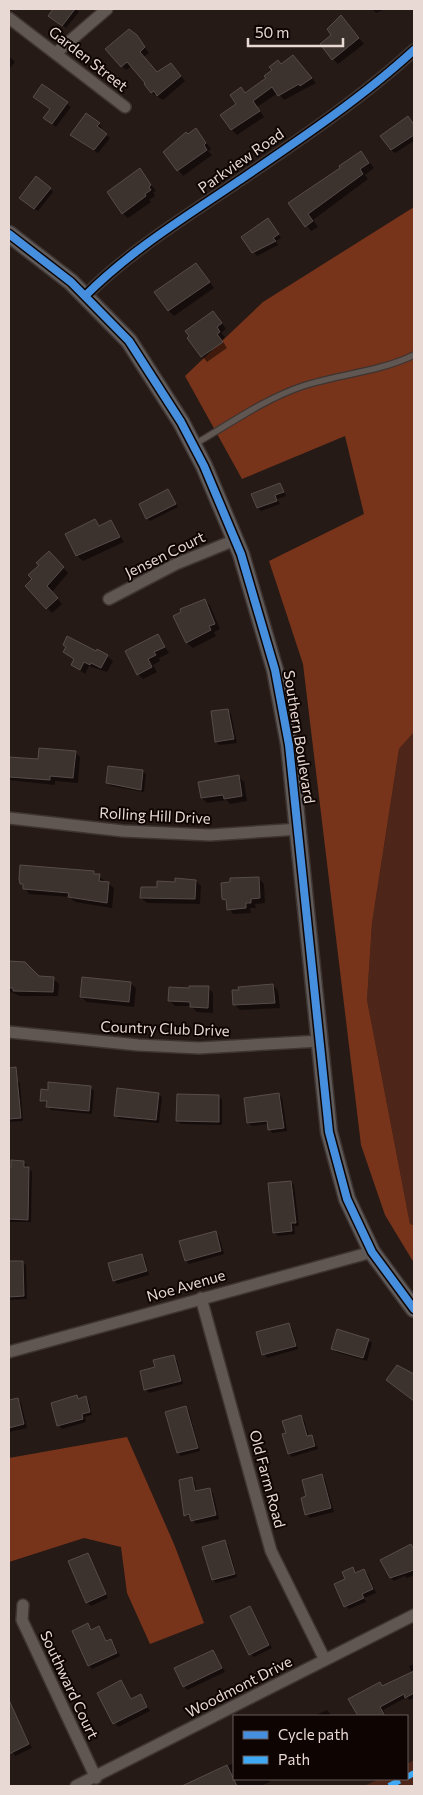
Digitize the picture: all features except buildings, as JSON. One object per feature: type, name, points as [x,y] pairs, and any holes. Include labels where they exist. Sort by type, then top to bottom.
[{"type":"main road","name":"Southern Boulevard","points":[[9,234],[52,266],[124,334],[146,364],[193,445],[235,540],[259,613],[278,685],[290,745],[330,1132],[347,1199],[372,1252],[414,1309]]},
{"type":"street","points":[[56,53],[108,9]]},
{"type":"street","name":"Garden Street","points":[[9,18],[125,107]]},
{"type":"street","name":"Parkview Road","points":[[85,296],[111,270],[138,249],[298,139],[372,85],[414,50]]},
{"type":"street","name":"Jensen Court","points":[[109,599],[176,564],[235,540]]},
{"type":"street","name":"Rolling Hill Drive","points":[[9,818],[123,831],[210,835],[300,828]]},
{"type":"street","name":"Country Club Drive","points":[[9,1032],[138,1045],[199,1048],[320,1041]]},
{"type":"street","name":"Noe Avenue","points":[[9,1352],[372,1252]]},
{"type":"street","name":"Old Farm Road","points":[[201,1298],[271,1550],[325,1660]]},
{"type":"street","name":"Southward Court","points":[[23,1605],[22,1620],[96,1778]]},
{"type":"street","name":"Woodmont Drive","points":[[76,1786],[96,1778],[414,1615]]},
{"type":"lane","points":[[193,445],[283,393],[305,385],[370,370],[414,355]]},
{"type":"shaded area","points":[[414,207],[414,732],[399,749],[372,923],[367,1000],[410,1224],[414,1225],[414,1263],[385,1215],[361,1145],[303,664],[269,561],[364,514],[345,436],[242,479],[185,376],[263,302]]},
{"type":"shaded area","points":[[414,732],[414,1225],[410,1224],[367,1000],[372,923],[399,749]]},
{"type":"shaded area","points":[[127,1437],[174,1544],[204,1623],[150,1644],[127,1593],[121,1547],[84,1538],[9,1562],[9,1458]]},
{"type":"shaded area","points":[[414,1760],[414,1786],[364,1786],[377,1780],[408,1780],[408,1763]]},
{"type":"marked path","points":[[408,1776],[414,1773]]},
{"type":"marked path","points":[[389,1786],[401,1780]]},
{"type":"cycle path","points":[[85,296],[139,249],[328,119],[373,85],[414,50]]},
{"type":"cycle path","points":[[9,234],[71,282],[129,341],[181,422],[204,466],[241,554],[275,670],[289,745],[329,1132],[347,1199],[372,1252],[414,1309]]}]
